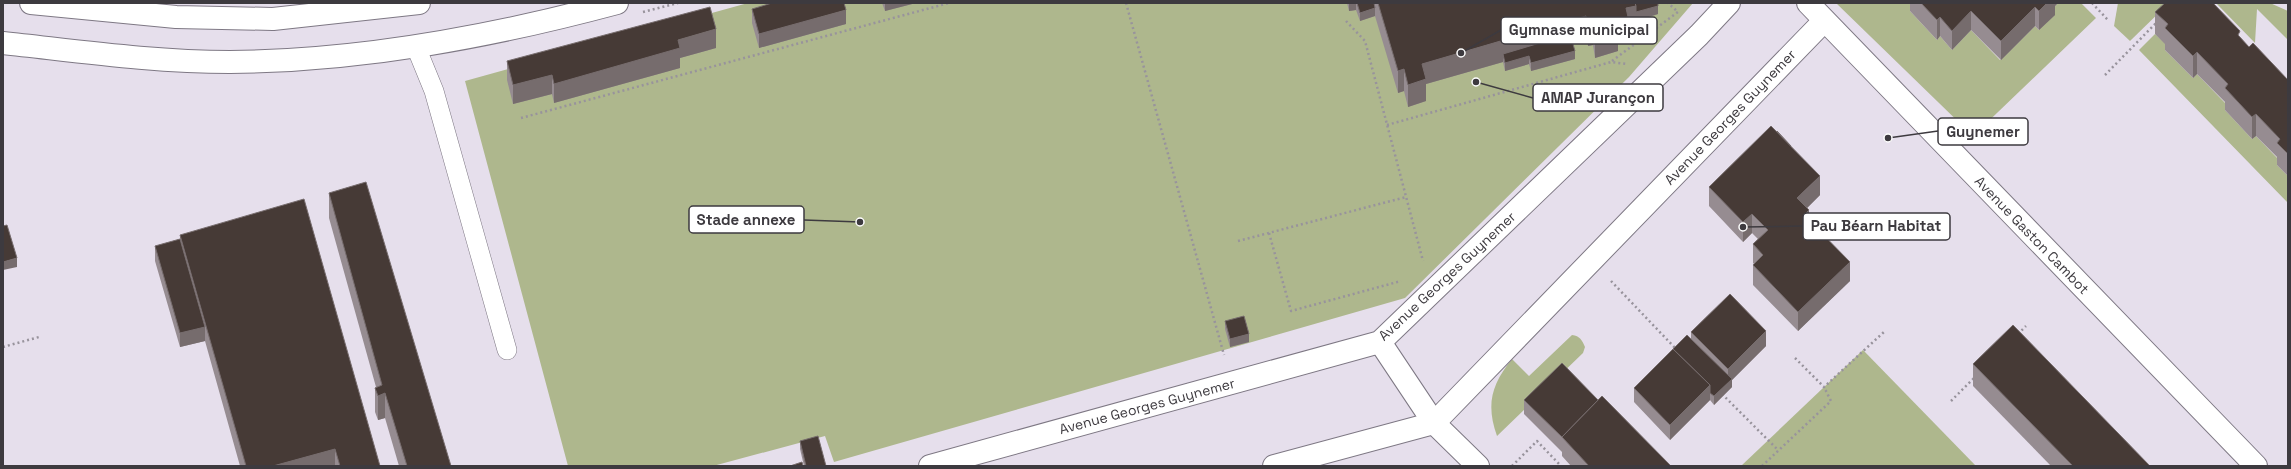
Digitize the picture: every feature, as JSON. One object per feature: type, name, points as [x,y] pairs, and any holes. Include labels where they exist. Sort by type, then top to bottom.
[{"type":"street","points":[[31,3],[176,17],[273,19],[420,3]]},
{"type":"street","points":[[3,43],[162,58],[228,62],[365,54],[416,47],[565,17],[617,3]]},
{"type":"street","name":"Avenue Georges Guynemer","points":[[930,466],[1380,342],[1665,68],[1729,3]]},
{"type":"street","name":"Avenue Gaston Cambot","points":[[1808,3],[2256,466]]},
{"type":"street","name":"Avenue Georges Guynemer","points":[[1434,423],[1824,21]]},
{"type":"street","points":[[1380,342],[1434,423],[1478,466]]},
{"type":"street","points":[[1274,466],[1434,423]]},
{"type":"lane","points":[[416,47],[434,91],[507,350]]},
{"type":"path","points":[[521,118],[949,3]]},
{"type":"path","points":[[1126,3],[1232,383]]},
{"type":"path","points":[[1387,125],[1611,62],[1678,12],[1668,3]]},
{"type":"path","points":[[2092,3],[2108,20]]},
{"type":"path","points":[[2105,75],[2159,20]]},
{"type":"path","points":[[1346,21],[1365,41],[1432,292]]},
{"type":"path","points":[[1611,62],[1665,68]]},
{"type":"path","points":[[1238,241],[1406,197]]},
{"type":"path","points":[[1269,233],[1291,311],[1404,280]]},
{"type":"path","points":[[1591,261],[1679,352]]},
{"type":"path","points":[[2016,336],[2026,326]]},
{"type":"path","points":[[1824,387],[1884,332]]},
{"type":"path","points":[[3,348],[39,337]]},
{"type":"path","points":[[1762,466],[1831,401],[1824,387],[1795,358]]},
{"type":"path","points":[[1951,401],[1978,374]]},
{"type":"path","points":[[1718,390],[1778,450]]},
{"type":"path","points":[[1512,466],[1537,441],[1561,466]]},
{"type":"green space","points":[[748,3],[1693,3],[1629,77],[1405,298],[834,462],[825,436],[713,466],[568,466],[465,81]]},
{"type":"green space","points":[[1836,3],[1909,3],[1914,8],[1910,11],[1937,40],[1940,36],[1952,50],[1971,30],[2000,60],[2035,26],[2039,30],[2051,10],[2058,3],[2081,3],[2096,18],[1973,136]]},
{"type":"green space","points":[[2118,3],[2169,3],[2130,41],[2114,26]]},
{"type":"green space","points":[[2216,3],[2270,3],[2288,11],[2288,40],[2257,9],[2255,43]]},
{"type":"green space","points":[[2155,34],[2168,46],[2165,50],[2193,78],[2197,74],[2228,106],[2225,110],[2252,139],[2256,136],[2280,161],[2277,165],[2288,176],[2288,203],[2139,50]]},
{"type":"green space","points":[[1572,335],[1579,337],[1582,340],[1585,347],[1583,353],[1497,436],[1492,415],[1492,396],[1499,378],[1512,359],[1529,376]]},
{"type":"green space","points":[[1863,350],[1976,466],[1741,466]]},
{"type":"building","points":[[772,3],[844,3],[846,10],[759,34],[752,9]]},
{"type":"building","points":[[1357,3],[1374,3],[1375,8],[1360,13]]},
{"type":"building","points":[[1378,3],[1635,3],[1636,6],[1626,8],[1628,17],[1616,20],[1618,29],[1595,36],[1593,23],[1588,24],[1586,16],[1422,64],[1426,79],[1408,85],[1404,69],[1398,71]]},
{"type":"building","points":[[1635,3],[1658,3],[1658,6],[1636,12]]},
{"type":"building","points":[[1921,3],[2047,3],[2039,11],[2035,7],[2001,41],[1971,11],[1952,31],[1940,17],[1937,20]]},
{"type":"building","points":[[2165,3],[2213,3],[2240,31],[2238,35],[2249,47],[2253,43],[2288,80],[2288,154],[2277,143],[2280,139],[2256,114],[2252,117],[2225,88],[2228,84],[2197,52],[2193,56],[2165,28],[2168,24],[2155,12]]},
{"type":"building","points":[[710,7],[716,29],[678,40],[680,48],[554,84],[552,75],[513,85],[507,61]]},
{"type":"building","points":[[1570,34],[1575,51],[1531,63],[1529,56],[1505,63],[1503,54]]},
{"type":"building","points":[[1771,126],[1820,176],[1797,198],[1809,210],[1804,215],[1850,262],[1798,312],[1753,265],[1763,255],[1753,244],[1768,230],[1752,214],[1743,222],[1709,187]]},
{"type":"building","points":[[366,182],[451,466],[407,466],[385,393],[378,396],[375,388],[382,385],[329,193]]},
{"type":"building","points":[[304,199],[380,466],[340,466],[335,449],[273,466],[246,466],[180,235]]},
{"type":"building","points":[[7,225],[17,258],[3,262],[3,226]]},
{"type":"building","points":[[180,239],[205,327],[180,333],[155,246]]},
{"type":"building","points":[[1730,294],[1766,331],[1728,369],[1691,332]]},
{"type":"building","points":[[1244,316],[1249,334],[1230,339],[1225,321]]},
{"type":"building","points":[[2013,325],[2150,466],[2073,466],[1973,364]]},
{"type":"building","points":[[1687,335],[1732,379],[1714,396],[1710,393],[1710,385],[1673,349]]},
{"type":"building","points":[[1673,349],[1710,385],[1670,425],[1634,388]]},
{"type":"building","points":[[1562,363],[1598,400],[1562,437],[1563,438],[1524,400]]},
{"type":"building","points":[[1602,396],[1671,466],[1589,466],[1562,437]]},
{"type":"building","points":[[818,436],[826,466],[806,466],[800,441]]},
{"type":"building","points":[[802,462],[803,466],[790,466]]},
{"type":"place","name":"Gymnase municipal","points":[[1461,53]]},
{"type":"place","name":"AMAP Jurançon","points":[[1476,82]]},
{"type":"place","name":"Guynemer","points":[[1888,138]]},
{"type":"place","name":"Stade annexe","points":[[860,222]]},
{"type":"place","name":"Pau Béarn Habitat","points":[[1743,227]]}]
